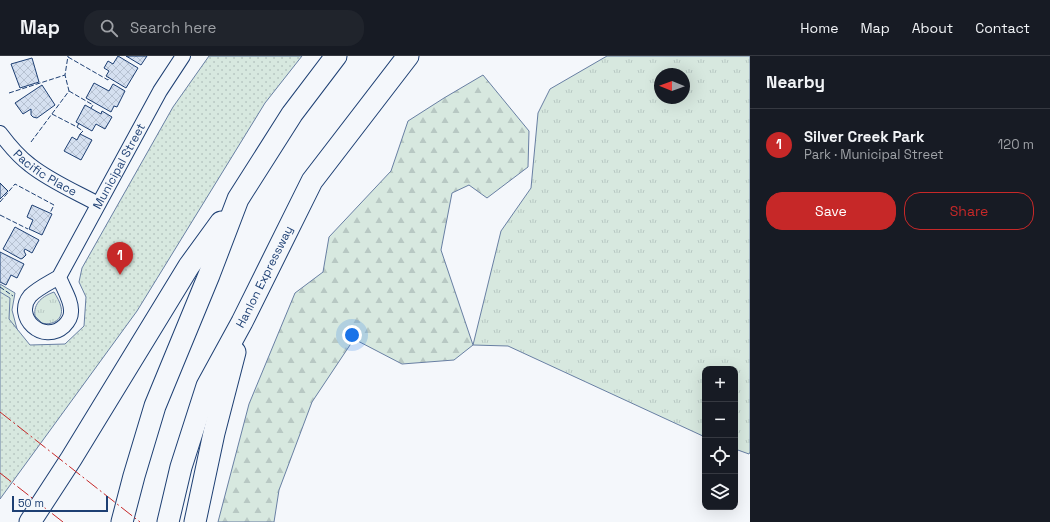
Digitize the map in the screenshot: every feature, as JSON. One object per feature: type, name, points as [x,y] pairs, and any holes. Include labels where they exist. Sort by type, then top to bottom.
[{"type":"highway","points":[[30,522],[71,459],[189,266],[238,198],[292,114],[336,56]]},
{"type":"highway","name":"Hanlon Expressway","points":[[168,522],[181,467],[207,386],[242,322],[312,180],[408,56]]},
{"type":"highway","points":[[122,522],[155,406],[209,275],[238,198]]},
{"type":"highway","points":[[195,522],[214,433],[242,322]]},
{"type":"street","name":"Municipal Street","points":[[59,277],[160,91],[183,56]]},
{"type":"street","name":"Pacific Place","points":[[0,133],[8,145],[30,166],[98,204]]},
{"type":"green space","points":[[209,56],[302,56],[265,103],[137,311],[0,499],[0,292],[10,298],[9,319],[30,345],[65,344],[84,326],[86,297],[79,282],[82,268],[173,107]]},
{"type":"green space","points":[[607,56],[750,56],[749,454],[738,450],[738,366],[702,366],[702,436],[508,346],[473,345],[501,231],[531,188],[538,113],[550,89]]},
{"type":"green space","points":[[483,75],[529,131],[528,167],[487,198],[469,185],[452,193],[441,250],[473,345],[454,360],[402,364],[354,339],[312,402],[279,490],[274,522],[218,522],[249,404],[295,293],[323,272],[329,237],[391,171],[408,121]]},
{"type":"green space","points":[[0,284],[15,293],[12,310],[17,329],[0,344]]},
{"type":"green space","points":[[54,292],[61,305],[61,315],[57,321],[46,324],[42,323],[35,316],[37,304],[43,298]]},
{"type":"building","points":[[118,56],[138,68],[126,88],[106,76],[109,71],[104,68],[108,61],[113,64]]},
{"type":"building","points":[[126,56],[147,56],[141,65]]},
{"type":"building","points":[[32,58],[39,82],[20,88],[11,64]]},
{"type":"building","points":[[94,83],[109,91],[113,84],[125,91],[117,107],[114,106],[111,112],[86,98]]},
{"type":"building","points":[[42,85],[55,105],[37,118],[31,115],[31,109],[23,114],[15,103]]},
{"type":"building","points":[[85,105],[101,114],[102,111],[112,117],[105,129],[96,124],[92,131],[76,122]]},
{"type":"building","points":[[80,134],[92,140],[81,160],[64,151],[72,137],[77,140]]},
{"type":"building","points":[[0,183],[8,191],[0,199]]},
{"type":"building","points":[[32,205],[52,214],[42,235],[29,229],[33,220],[27,217]]},
{"type":"building","points":[[15,227],[39,240],[32,253],[25,249],[24,251],[26,255],[21,259],[3,249]]},
{"type":"building","points":[[0,252],[24,264],[17,278],[11,275],[6,285],[0,282]]},
{"type":"fence","points":[[9,93],[65,75],[68,56]]},
{"type":"fence","points":[[68,57],[108,80],[109,78]]},
{"type":"fence","points":[[31,142],[69,91],[65,75]]},
{"type":"fence","points":[[69,91],[93,105],[91,108]]},
{"type":"fence","points":[[52,114],[77,127],[79,123]]},
{"type":"fence","points":[[77,127],[83,131],[80,134]]},
{"type":"fence","points":[[0,202],[15,184],[54,205],[50,213]]},
{"type":"fence","points":[[0,215],[28,229]]},
{"type":"fence","points":[[0,287],[13,296]]},
{"type":"power","points":[[0,412],[140,522]]},
{"type":"power","points":[[0,473],[63,522]]},
{"type":"place","name":"Silver Creek Park","points":[[120,275]]}]
